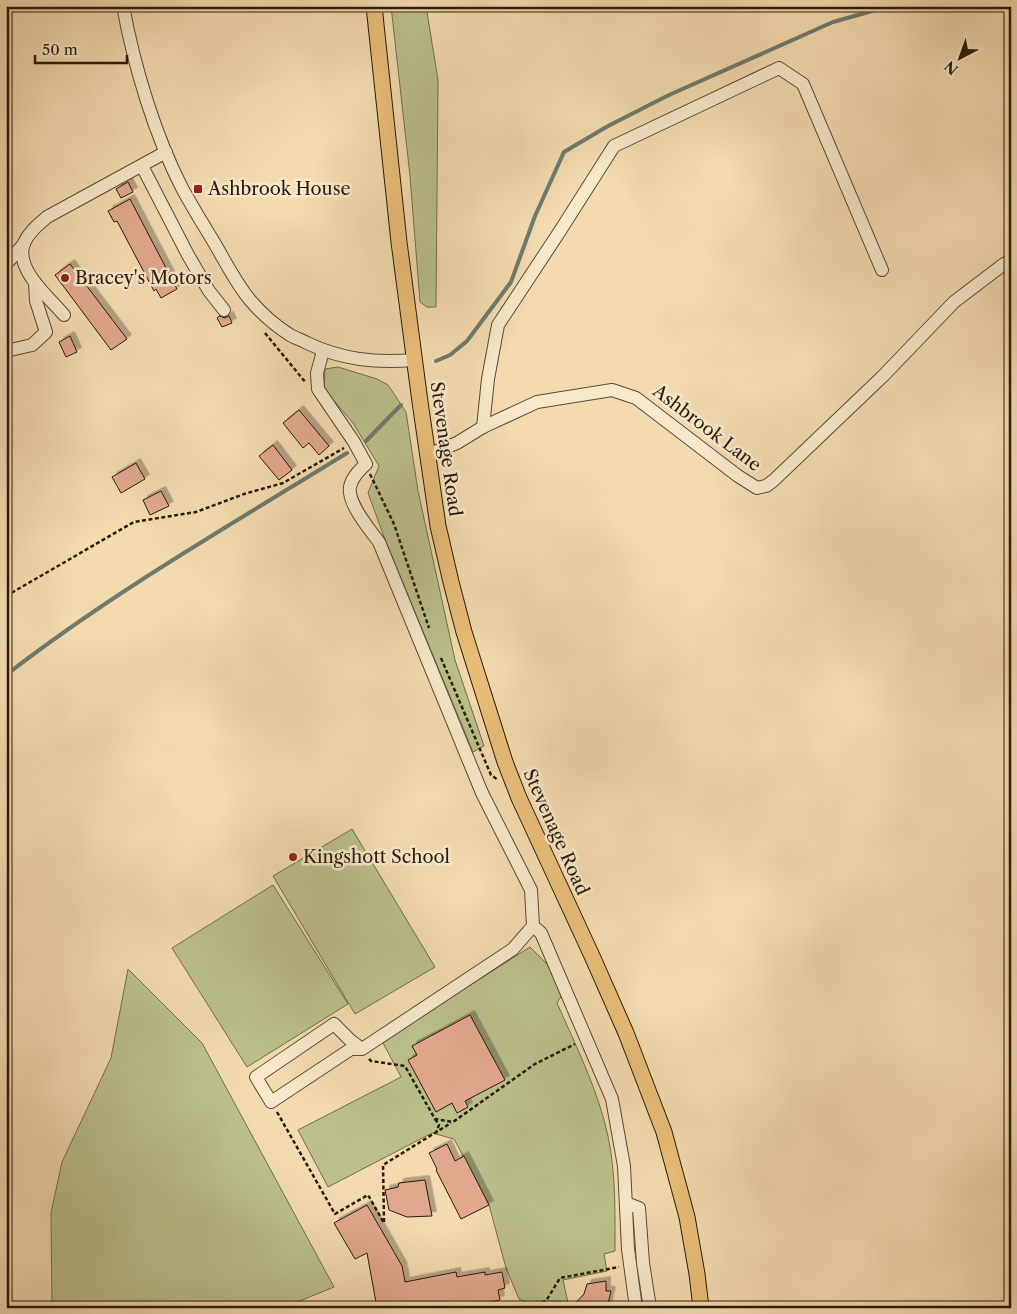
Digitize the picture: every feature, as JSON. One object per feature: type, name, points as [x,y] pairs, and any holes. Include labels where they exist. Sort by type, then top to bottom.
[{"type":"main road","name":"Stevenage Road","points":[[374,6],[399,242],[414,360],[438,526],[451,582],[464,632],[502,753],[519,798],[592,956],[664,1132],[687,1217],[701,1308]]},
{"type":"street","name":"Stevenage Road","points":[[122,6],[148,104],[166,152],[183,190],[250,300],[268,318],[291,335],[323,351],[356,360],[391,362],[414,360]]},
{"type":"street","points":[[484,427],[488,379],[498,325],[614,146],[779,68],[803,84],[882,270]]},
{"type":"street","points":[[6,264],[24,244],[34,228],[47,217],[166,152]]},
{"type":"street","points":[[142,166],[188,255],[209,291],[224,310]]},
{"type":"street","points":[[24,244],[22,257],[26,270],[35,283],[64,315]]},
{"type":"street","name":"Ashbrook Lane","points":[[427,455],[457,443],[484,427],[537,402],[612,390],[636,398],[738,476],[757,488],[766,486],[774,481],[882,376],[954,302],[1004,264],[1011,261]]},
{"type":"street","points":[[6,351],[32,345],[46,332],[36,301],[35,283]]},
{"type":"street","points":[[323,351],[317,373],[318,388],[354,442],[366,464],[354,476],[350,488],[355,508],[379,542],[482,793],[530,890],[533,926],[541,933],[612,1099],[624,1166],[628,1249],[636,1264],[650,1308]]},
{"type":"street","points":[[362,1049],[334,1024],[256,1077],[271,1102],[351,1049],[362,1049],[513,949],[533,926]]},
{"type":"street","points":[[636,1264],[636,1308]]},
{"type":"path","points":[[262,329],[308,385],[318,388]]},
{"type":"path","points":[[6,596],[134,522],[196,512],[244,494],[283,483],[354,442]]},
{"type":"path","points":[[366,464],[394,524],[431,634]]},
{"type":"path","points":[[438,652],[492,775],[498,780]]},
{"type":"path","points":[[271,1102],[335,1214],[368,1196],[384,1223],[383,1165],[453,1122],[535,1064],[587,1038]]},
{"type":"path","points":[[362,1049],[371,1061],[405,1066],[439,1125],[436,1133]]},
{"type":"path","points":[[435,1119],[453,1122]]},
{"type":"path","points":[[534,1308],[533,1304],[546,1301],[560,1278],[636,1264]]},
{"type":"green space","points":[[391,6],[426,6],[438,80],[436,307],[427,307],[420,302],[410,176]]},
{"type":"green space","points":[[338,367],[377,379],[388,385],[406,412],[418,491],[455,660],[484,746],[473,752],[386,542],[368,493],[379,466],[353,423],[324,389],[325,369]]},
{"type":"green space","points":[[352,829],[435,967],[355,1014],[273,876]]},
{"type":"green space","points":[[273,885],[348,1004],[247,1067],[172,948]]},
{"type":"green space","points":[[530,947],[548,965],[562,995],[557,1003],[586,1068],[604,1119],[611,1150],[615,1208],[615,1251],[604,1254],[607,1271],[563,1280],[568,1303],[556,1301],[535,1306],[519,1299],[506,1268],[489,1205],[454,1139],[432,1133],[328,1187],[298,1130],[401,1077],[382,1041]]},
{"type":"green space","points":[[128,969],[202,1043],[334,1287],[282,1308],[52,1308],[51,1213],[62,1162],[111,1058]]},
{"type":"building","points":[[128,182],[133,192],[121,198],[116,189]]},
{"type":"building","points":[[130,199],[177,289],[161,298],[156,289],[154,291],[117,221],[114,222],[108,211]]},
{"type":"building","points":[[70,264],[127,339],[111,350],[55,275]]},
{"type":"building","points":[[219,316],[225,318],[229,316],[232,323],[222,327],[217,318]]},
{"type":"building","points":[[70,336],[77,352],[66,357],[59,342]]},
{"type":"building","points":[[299,410],[329,446],[319,455],[309,443],[303,448],[283,423]]},
{"type":"building","points":[[273,445],[292,470],[279,480],[259,456]]},
{"type":"building","points":[[136,463],[145,479],[121,493],[112,477]]},
{"type":"building","points":[[161,491],[169,506],[150,515],[143,500]]},
{"type":"building","points":[[470,1015],[505,1080],[465,1101],[468,1107],[457,1113],[452,1103],[436,1112],[408,1060],[417,1055],[412,1046]]},
{"type":"building","points":[[447,1144],[455,1161],[464,1156],[489,1205],[461,1219],[429,1153]]},
{"type":"building","points":[[425,1180],[432,1216],[407,1217],[389,1210],[385,1190],[398,1187],[399,1183]]},
{"type":"building","points":[[367,1205],[402,1266],[405,1282],[456,1272],[457,1277],[485,1272],[485,1275],[502,1272],[505,1288],[498,1290],[500,1300],[475,1305],[475,1308],[377,1308],[367,1253],[355,1259],[334,1223]]},
{"type":"building","points":[[606,1281],[606,1291],[611,1291],[607,1308],[571,1308],[584,1294],[587,1284]]},
{"type":"waterway","points":[[436,361],[450,355],[467,341],[511,282],[535,216],[564,152],[608,126],[669,95],[833,22],[890,6]]},
{"type":"waterway","points":[[366,441],[401,405]]},
{"type":"waterway","points":[[6,675],[88,615],[131,587],[347,453]]},
{"type":"place","name":"Ashbrook House","points":[[198,189]]},
{"type":"place","name":"Bracey's Motors","points":[[65,278]]},
{"type":"place","name":"Kingshott School","points":[[293,857]]}]
